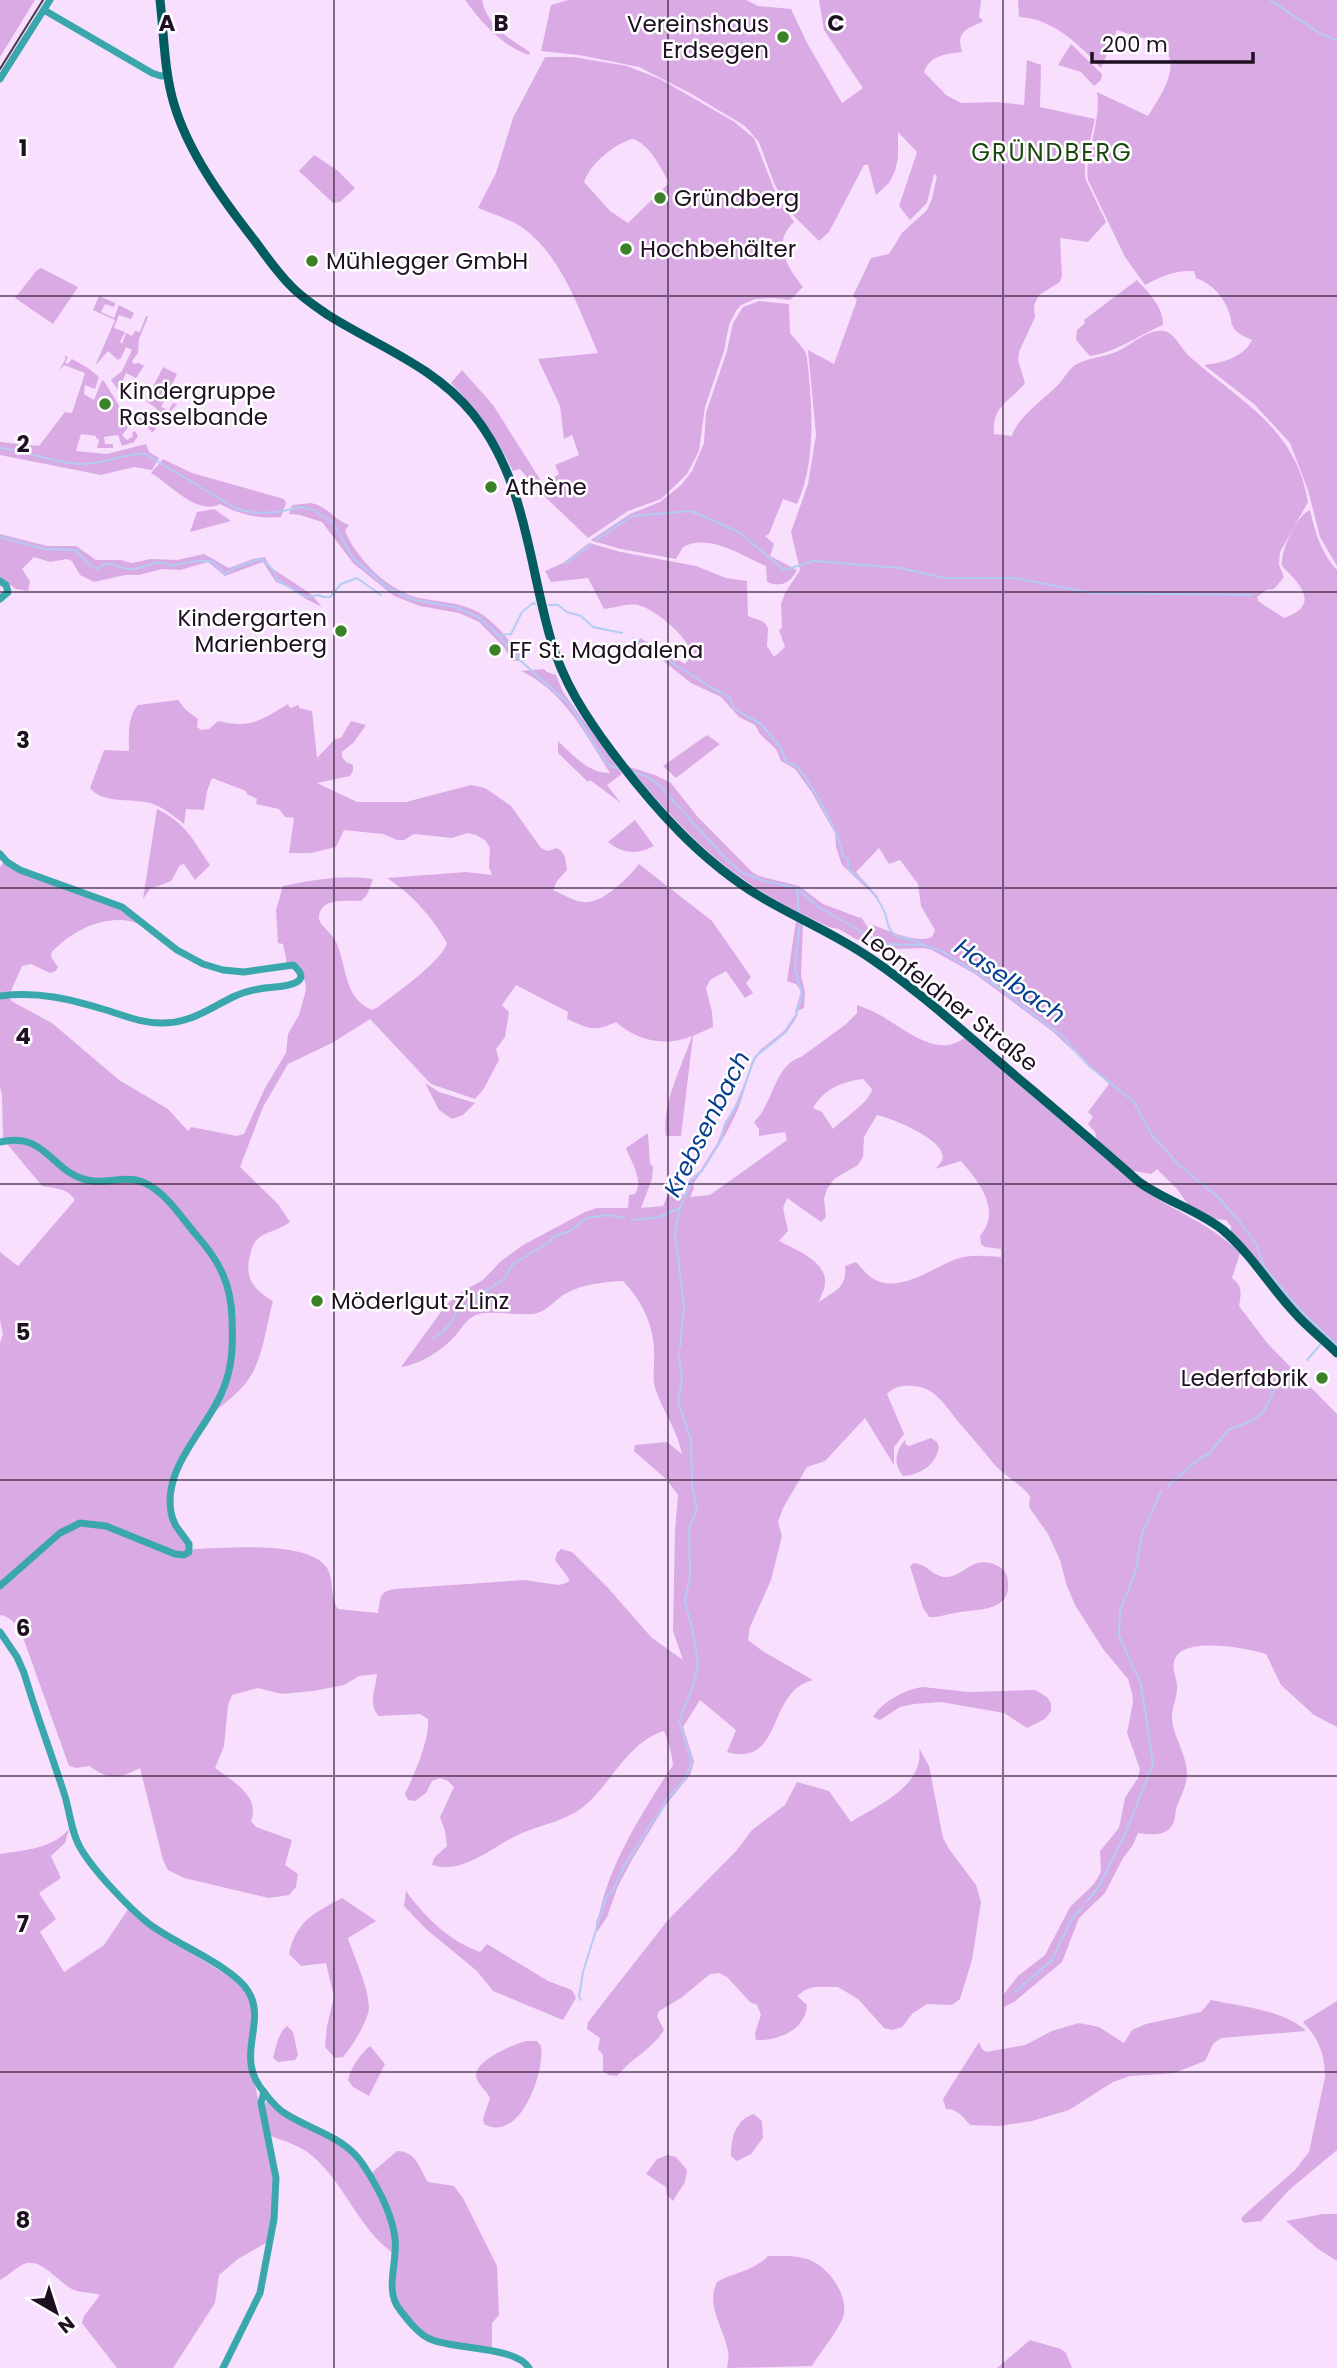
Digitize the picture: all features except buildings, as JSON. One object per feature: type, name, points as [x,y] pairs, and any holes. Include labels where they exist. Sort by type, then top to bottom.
[{"type":"main road","name":"Leonfeldner Straße","points":[[160,0],[168,75],[176,110],[211,181],[282,276],[302,296],[325,313],[432,375],[457,397],[488,435],[503,461],[518,500],[550,636],[562,672],[584,712],[656,806],[706,856],[754,893],[845,942],[890,972],[1129,1173],[1156,1194],[1203,1217],[1223,1231],[1255,1263],[1294,1312],[1337,1353]]},
{"type":"street","points":[[0,79],[50,0]]},
{"type":"street","points":[[44,10],[152,73],[168,75]]},
{"type":"street","points":[[0,580],[6,585],[8,592],[0,599]]},
{"type":"street","points":[[0,854],[20,870],[122,907],[177,950],[203,964],[244,972],[293,965],[300,976],[299,981],[291,985],[242,993],[192,1018],[164,1023],[146,1022],[50,995],[29,993],[0,996]]},
{"type":"street","points":[[0,1142],[15,1139],[34,1143],[79,1178],[92,1181],[136,1180],[164,1197],[210,1250],[221,1267],[231,1299],[233,1339],[232,1360],[221,1394],[184,1456],[171,1493],[173,1520],[189,1544],[189,1552],[184,1555],[175,1554],[106,1526],[80,1523],[60,1534],[0,1586]]},
{"type":"street","points":[[0,1632],[24,1673],[81,1850],[142,1919],[218,1966],[245,1987],[254,2005],[250,2068],[257,2084],[283,2113],[348,2147],[366,2168],[394,2234],[394,2303],[414,2327],[430,2340],[508,2355],[521,2360],[529,2368]]},
{"type":"street","points":[[223,2368],[260,2293],[274,2219],[276,2178],[261,2103],[264,2092]]},
{"type":"shaded area","points":[[0,0],[35,0],[0,57]]},
{"type":"shaded area","points":[[465,0],[482,0],[488,17],[507,37],[530,52],[529,55],[502,40],[485,25]]},
{"type":"shaded area","points":[[568,0],[746,0],[758,6],[791,9],[807,43],[842,103],[863,88],[824,30],[819,0],[981,0],[979,17],[983,20],[967,29],[961,36],[962,52],[934,59],[924,72],[946,95],[961,103],[996,102],[1024,105],[1027,60],[1041,65],[1040,107],[1095,119],[1085,164],[1085,178],[1106,222],[1088,242],[1060,238],[1060,282],[1039,295],[1034,305],[1035,317],[1018,360],[1025,383],[999,410],[994,434],[1012,436],[1024,416],[1058,385],[1075,365],[1116,352],[1152,332],[1164,331],[1175,338],[1190,357],[1264,419],[1292,454],[1302,476],[1308,502],[1280,552],[1279,565],[1284,577],[1274,589],[1266,590],[1257,597],[1258,601],[1284,618],[1302,607],[1304,594],[1295,579],[1282,566],[1282,559],[1295,526],[1310,510],[1319,542],[1337,570],[1337,1348],[1293,1306],[1255,1258],[1231,1233],[1231,1226],[1226,1220],[1215,1219],[1190,1207],[1157,1169],[1151,1174],[1129,1170],[1097,1141],[1095,1132],[1088,1124],[1093,1117],[1088,1112],[1109,1084],[1052,1031],[975,974],[932,950],[892,949],[873,940],[873,925],[910,938],[932,937],[935,930],[921,906],[918,884],[900,860],[889,864],[879,848],[856,872],[879,898],[876,897],[842,865],[835,833],[811,791],[795,769],[781,761],[776,749],[760,734],[755,725],[739,717],[721,697],[691,683],[661,659],[637,645],[640,638],[685,664],[692,654],[678,632],[653,612],[638,605],[604,609],[588,578],[551,582],[545,571],[563,563],[589,543],[696,566],[726,578],[747,581],[748,616],[764,622],[768,628],[767,646],[774,657],[785,647],[779,630],[782,628],[781,604],[800,570],[791,532],[808,484],[816,435],[808,350],[834,364],[857,300],[853,296],[871,258],[889,254],[902,233],[927,210],[937,176],[934,174],[927,203],[910,220],[899,206],[917,152],[898,132],[898,158],[889,183],[876,195],[868,165],[864,165],[829,232],[819,241],[788,210],[774,183],[759,142],[745,126],[639,67],[579,55],[541,51],[551,5]]},
{"type":"shaded area","points":[[1018,0],[1337,0],[1337,566],[1320,537],[1308,490],[1290,443],[1254,404],[1204,365],[1238,355],[1252,340],[1234,329],[1221,297],[1208,284],[1196,278],[1194,271],[1169,274],[1145,285],[1125,257],[1088,180],[1088,159],[1097,115],[1097,92],[1148,116],[1168,80],[1170,61],[1167,52],[1156,43],[1117,30],[1101,68],[1064,34],[1043,22],[1019,17]]},
{"type":"shaded area","points":[[1071,44],[1102,74],[1101,80],[1094,86],[1081,72],[1058,65]]},
{"type":"shaded area","points":[[545,57],[573,57],[627,66],[660,79],[733,121],[754,138],[776,194],[794,222],[783,238],[784,255],[803,287],[790,300],[755,299],[741,305],[736,311],[729,325],[724,351],[705,407],[699,451],[687,474],[661,499],[628,511],[588,538],[520,469],[513,471],[486,425],[451,383],[462,370],[493,405],[543,484],[559,474],[555,465],[579,455],[572,435],[564,439],[560,406],[538,359],[598,353],[568,285],[549,254],[523,228],[478,208],[496,173],[513,118]],"holes":[[[632,139],[638,141],[654,157],[669,183],[628,223],[610,211],[584,182],[592,168],[610,150]]]},
{"type":"shaded area","points":[[314,155],[337,170],[355,188],[340,202],[333,203],[299,171]]},
{"type":"shaded area","points":[[41,268],[78,287],[53,324],[15,298]]},
{"type":"shaded area","points":[[1137,280],[1158,307],[1163,325],[1119,347],[1090,356],[1076,340],[1077,330],[1085,323],[1084,320]]},
{"type":"shaded area","points":[[99,296],[115,303],[114,307],[105,304],[101,312],[114,318],[119,305],[134,313],[131,319],[119,315],[114,328],[125,332],[120,342],[122,344],[126,333],[132,336],[135,331],[140,332],[146,316],[148,317],[139,339],[138,353],[132,361],[144,366],[136,378],[126,373],[121,384],[125,389],[122,395],[111,380],[122,371],[132,350],[126,347],[118,360],[108,351],[95,366],[115,320],[93,310]]},
{"type":"shaded area","points":[[759,301],[789,304],[790,333],[805,351],[807,358],[811,413],[808,469],[797,504],[783,499],[769,534],[765,536],[774,544],[770,556],[797,570],[788,581],[772,584],[767,582],[766,566],[714,544],[693,543],[683,547],[676,559],[621,549],[591,540],[630,514],[660,502],[681,485],[692,471],[704,443],[706,413],[727,351],[733,323],[743,307]]},
{"type":"shaded area","points":[[63,355],[68,357],[65,363],[68,364],[72,359],[99,377],[95,389],[85,385],[84,394],[94,400],[102,380],[104,381],[129,422],[122,435],[127,440],[135,431],[138,436],[134,442],[122,446],[118,435],[104,437],[105,444],[113,444],[113,448],[97,448],[99,440],[96,436],[81,434],[76,451],[107,454],[146,444],[149,452],[159,458],[152,470],[134,467],[101,475],[0,455],[0,442],[39,446],[65,412],[72,413],[85,373],[64,365],[59,371],[66,358]]},
{"type":"shaded area","points":[[163,367],[177,374],[161,407],[169,410],[173,403],[177,404],[152,433],[150,429],[146,432],[149,429],[137,420],[139,417],[152,420],[157,409],[146,401],[151,391],[156,392],[152,389]]},
{"type":"shaded area","points":[[163,459],[192,473],[284,499],[286,503],[281,517],[257,517],[220,504],[211,507],[193,502],[151,473]]},
{"type":"shaded area","points":[[311,503],[349,525],[345,531],[350,542],[366,563],[385,581],[396,589],[419,598],[455,604],[476,611],[497,627],[526,661],[512,661],[504,647],[479,622],[459,613],[420,606],[394,596],[353,563],[322,522],[289,514],[292,505]]},
{"type":"shaded area","points":[[214,509],[231,521],[190,532],[197,512]]},
{"type":"shaded area","points":[[0,534],[47,546],[76,546],[96,560],[132,563],[151,559],[177,560],[204,554],[229,568],[265,557],[270,567],[311,594],[322,607],[276,582],[263,562],[225,576],[208,562],[180,570],[162,569],[94,582],[80,575],[72,561],[67,559],[50,562],[34,557],[22,569],[30,581],[28,591],[16,589],[0,577]]},
{"type":"shaded area","points":[[544,669],[556,675],[563,692],[622,774],[607,785],[621,803],[590,780],[588,782],[558,753],[558,741],[588,767],[610,773],[562,702],[550,690],[521,671]]},
{"type":"shaded area","points":[[178,700],[198,719],[197,727],[201,730],[209,729],[218,721],[239,724],[255,722],[288,704],[290,708],[299,705],[299,708],[312,711],[317,758],[335,739],[341,738],[351,721],[366,725],[354,742],[342,752],[346,762],[353,765],[350,776],[317,783],[357,802],[406,802],[471,785],[485,788],[511,806],[541,848],[547,851],[557,848],[562,853],[567,870],[553,890],[577,901],[592,901],[615,888],[639,864],[712,921],[751,977],[746,983],[753,993],[745,998],[726,971],[710,980],[706,988],[713,1027],[693,1036],[681,1136],[666,1136],[665,1124],[669,1099],[692,1036],[672,1041],[652,1040],[633,1034],[616,1022],[596,1028],[586,1027],[567,1019],[568,1012],[516,985],[502,1005],[509,1012],[505,1037],[496,1049],[499,1060],[475,1099],[431,1084],[370,1019],[332,1043],[288,1064],[263,1107],[240,1167],[278,1204],[290,1222],[258,1238],[250,1254],[248,1271],[252,1283],[273,1301],[255,1368],[243,1387],[197,1431],[168,1501],[186,1541],[189,1556],[194,1549],[225,1548],[285,1549],[303,1553],[317,1559],[327,1568],[338,1609],[378,1613],[383,1594],[395,1589],[524,1580],[559,1585],[566,1583],[570,1580],[555,1560],[561,1549],[572,1552],[652,1638],[683,1660],[673,1631],[678,1495],[667,1480],[634,1451],[635,1445],[667,1442],[682,1454],[654,1385],[651,1328],[643,1308],[623,1281],[578,1288],[533,1314],[487,1313],[474,1316],[435,1353],[414,1364],[401,1367],[446,1305],[483,1280],[500,1262],[523,1245],[585,1212],[597,1208],[628,1208],[629,1195],[635,1194],[638,1183],[626,1148],[648,1133],[650,1164],[653,1166],[652,1179],[641,1208],[663,1206],[670,1190],[684,1195],[690,1179],[700,1171],[718,1142],[752,1061],[798,1014],[789,1028],[758,1055],[733,1119],[693,1184],[690,1197],[710,1195],[787,1140],[785,1132],[759,1136],[759,1129],[754,1122],[785,1068],[845,1025],[857,1013],[857,1005],[931,1043],[953,1044],[964,1038],[1141,1189],[1205,1226],[1240,1253],[1232,1278],[1240,1287],[1239,1306],[1268,1344],[1337,1414],[1337,1727],[1314,1715],[1281,1685],[1266,1654],[1217,1646],[1190,1648],[1181,1652],[1174,1662],[1177,1689],[1172,1717],[1187,1774],[1175,1820],[1168,1830],[1159,1834],[1138,1833],[1105,1893],[1079,1918],[1062,1962],[1014,2002],[1004,2007],[1004,1994],[1018,1976],[1045,1955],[1070,1907],[1094,1884],[1101,1872],[1100,1851],[1119,1828],[1125,1798],[1138,1778],[1140,1769],[1127,1733],[1133,1702],[1132,1693],[1128,1679],[1103,1649],[1075,1605],[1048,1534],[1029,1507],[1030,1496],[993,1463],[934,1394],[920,1387],[902,1386],[887,1394],[904,1434],[894,1447],[894,1465],[865,1418],[825,1461],[807,1467],[783,1508],[778,1522],[782,1536],[771,1580],[750,1627],[748,1640],[813,1680],[798,1687],[788,1698],[767,1739],[758,1749],[745,1754],[727,1752],[736,1730],[700,1700],[683,1727],[694,1762],[690,1775],[665,1806],[633,1858],[618,1886],[607,1917],[597,1932],[596,1924],[612,1873],[640,1817],[673,1765],[664,1731],[640,1744],[629,1754],[582,1808],[560,1820],[513,1837],[468,1862],[440,1867],[432,1865],[434,1858],[447,1846],[440,1817],[454,1787],[440,1778],[432,1781],[426,1793],[415,1801],[408,1800],[405,1794],[424,1747],[428,1719],[420,1714],[379,1716],[373,1706],[377,1674],[359,1676],[344,1685],[313,1691],[282,1694],[258,1688],[232,1695],[228,1705],[224,1746],[215,1768],[248,1797],[253,1812],[251,1821],[256,1827],[292,1840],[285,1865],[298,1874],[296,1887],[289,1895],[269,1898],[184,1878],[168,1870],[163,1860],[140,1768],[114,1777],[89,1766],[69,1766],[21,1632],[15,1623],[0,1615],[0,1343],[3,1334],[0,1320],[0,1252],[18,1266],[75,1200],[65,1191],[42,1186],[3,1139],[0,998],[8,997],[52,1023],[119,1080],[168,1109],[188,1131],[191,1127],[237,1136],[244,1134],[265,1088],[286,1053],[288,1034],[299,1015],[306,990],[300,966],[287,963],[283,944],[278,943],[276,910],[283,886],[339,877],[373,879],[367,895],[361,901],[326,904],[319,917],[336,941],[351,990],[363,1005],[372,1010],[428,968],[447,943],[421,907],[387,878],[466,872],[492,875],[489,867],[490,848],[485,840],[468,833],[452,838],[414,834],[404,840],[397,840],[383,834],[344,830],[336,847],[311,853],[289,853],[294,818],[285,817],[279,809],[256,804],[257,799],[246,791],[212,778],[204,810],[186,809],[184,824],[164,809],[150,803],[117,800],[95,793],[90,788],[104,750],[129,751],[130,721],[138,705]],"holes":[[[863,1079],[872,1089],[870,1094],[833,1129],[822,1112],[813,1108],[817,1101],[834,1088]],[[877,1115],[918,1132],[937,1145],[942,1153],[942,1160],[935,1169],[961,1161],[986,1197],[989,1216],[980,1236],[981,1244],[1001,1249],[1001,1257],[962,1257],[915,1278],[893,1283],[872,1278],[856,1262],[845,1266],[842,1284],[819,1302],[825,1283],[820,1267],[807,1256],[779,1241],[788,1231],[783,1208],[787,1198],[821,1222],[826,1217],[824,1199],[827,1189],[834,1179],[858,1165],[863,1157],[864,1137]]]},
{"type":"shaded area","points":[[707,735],[720,744],[676,778],[663,766]]},
{"type":"shaded area","points":[[629,767],[671,783],[697,816],[752,872],[799,886],[823,904],[861,917],[868,928],[866,939],[861,942],[839,929],[798,912],[768,896],[732,871],[685,829]]},
{"type":"shaded area","points":[[157,809],[182,826],[210,865],[195,880],[184,864],[180,865],[171,881],[150,889],[143,899]]},
{"type":"shaded area","points":[[635,820],[654,846],[631,852],[608,842]]},
{"type":"shaded area","points":[[4,862],[115,906],[144,926],[120,920],[107,921],[83,929],[52,952],[51,957],[58,967],[56,971],[50,973],[31,964],[22,966],[10,993],[0,994],[0,867]]},
{"type":"shaded area","points":[[796,921],[803,925],[801,976],[805,992],[804,1008],[795,1012],[801,991],[796,984],[787,981]]},
{"type":"shaded area","points":[[425,1083],[439,1092],[475,1103],[463,1115],[452,1119],[439,1110]]},
{"type":"shaded area","points":[[931,1438],[939,1447],[931,1464],[915,1474],[903,1476],[896,1461],[903,1443],[906,1439],[905,1444],[909,1446]]},
{"type":"shaded area","points":[[914,1563],[948,1577],[976,1564],[989,1563],[1006,1573],[1007,1593],[1004,1600],[990,1608],[929,1617],[923,1608],[910,1566]]},
{"type":"shaded area","points":[[923,1687],[968,1692],[1035,1690],[1047,1697],[1051,1703],[1051,1711],[1045,1719],[1027,1728],[1004,1713],[941,1702],[900,1707],[880,1720],[873,1717],[895,1697]]},
{"type":"shaded area","points":[[919,1748],[929,1766],[943,1838],[976,1885],[981,1902],[972,1960],[960,1999],[952,2005],[927,2004],[913,2013],[902,2027],[892,2030],[884,2028],[858,1999],[838,1987],[814,1987],[797,1996],[807,2005],[802,2021],[796,2027],[782,2036],[756,2040],[755,2033],[761,2015],[757,2005],[750,2002],[727,1977],[719,1973],[710,1974],[681,1998],[659,2011],[657,2016],[664,2030],[648,2049],[617,2076],[603,2071],[603,2055],[598,2049],[600,2038],[587,2029],[588,2022],[668,1920],[737,1850],[752,1830],[785,1805],[797,1782],[829,1791],[851,1822],[886,1801],[907,1784],[919,1761]]},
{"type":"shaded area","points":[[69,1829],[65,1843],[51,1856],[61,1878],[39,1893],[56,1919],[40,1932],[64,1972],[104,1945],[129,1908],[153,1930],[232,1978],[247,1993],[252,2011],[248,2063],[275,2182],[269,2241],[238,2259],[219,2275],[215,2303],[173,2368],[117,2368],[82,2323],[84,2316],[100,2295],[72,2289],[37,2264],[24,2264],[0,2280],[0,1854],[46,1845]]},
{"type":"shaded area","points":[[406,1891],[430,1919],[458,1941],[480,1952],[487,1944],[548,1981],[572,1990],[576,1998],[563,2020],[493,1991],[477,1971],[426,1929],[404,1906]]},
{"type":"shaded area","points":[[342,1898],[376,1921],[348,1938],[364,1982],[369,2008],[363,2027],[351,2047],[343,2057],[335,2058],[325,2047],[334,1997],[326,1963],[301,1966],[289,1954],[301,1926]]},
{"type":"shaded area","points":[[1211,2000],[1274,2014],[1306,2031],[1221,2038],[1213,2044],[1205,2061],[1174,2073],[1130,2076],[1113,2082],[1069,2110],[1032,2121],[999,2126],[970,2125],[957,2112],[946,2109],[943,2099],[979,2042],[986,2052],[1025,2045],[1052,2031],[1079,2023],[1099,2027],[1124,2043],[1132,2030],[1146,2024],[1201,2012]]},
{"type":"shaded area","points":[[1337,2001],[1337,2150],[1289,2190],[1261,2221],[1244,2223],[1241,2219],[1243,2216],[1295,2170],[1309,2152],[1325,2069],[1317,2041],[1303,2022]]},
{"type":"shaded area","points":[[287,2026],[293,2032],[298,2055],[295,2060],[278,2062],[273,2058],[279,2036]]},
{"type":"shaded area","points":[[526,2041],[537,2041],[541,2046],[539,2072],[528,2102],[509,2124],[497,2127],[484,2124],[490,2098],[476,2078],[478,2069],[489,2058]]},
{"type":"shaded area","points":[[370,2046],[385,2064],[369,2096],[353,2087],[348,2080],[356,2062]]},
{"type":"shaded area","points":[[267,2101],[349,2150],[368,2176],[397,2151],[413,2157],[428,2182],[454,2186],[463,2198],[497,2266],[499,2315],[492,2323],[492,2349],[430,2337],[409,2320],[396,2292],[398,2256],[373,2234],[323,2166],[302,2149],[271,2136],[264,2105]]},
{"type":"shaded area","points":[[754,2114],[762,2121],[763,2138],[751,2154],[737,2161],[731,2156],[735,2130],[742,2121]]},
{"type":"shaded area","points":[[668,2155],[676,2157],[687,2170],[685,2182],[673,2201],[667,2195],[666,2187],[646,2174],[657,2159]]},
{"type":"shaded area","points":[[1337,2214],[1337,2261],[1318,2249],[1286,2221]]},
{"type":"shaded area","points":[[768,2256],[802,2258],[823,2268],[841,2293],[844,2302],[842,2320],[812,2366],[727,2368],[728,2351],[713,2300],[717,2282],[750,2268]]},
{"type":"shaded area","points":[[1030,2340],[1061,2349],[1066,2353],[1072,2368],[997,2368]]},
{"type":"waterway","points":[[1270,0],[1321,34],[1337,40]]},
{"type":"waterway","name":"Haselbach","points":[[0,448],[81,464],[145,454],[237,509],[256,513],[301,507],[314,510],[333,523],[353,558],[388,588],[414,600],[455,607],[478,617],[569,704],[606,762],[620,769]]},
{"type":"waterway","points":[[596,540],[632,516],[691,511],[739,532],[784,570],[814,561],[900,568],[945,578],[1015,578],[1091,593],[1252,595]]},
{"type":"waterway","points":[[0,537],[44,549],[76,550],[97,569],[106,564],[134,569],[157,563],[172,566],[209,561],[225,574],[260,559],[275,572],[277,580],[306,597],[330,597],[341,584],[357,578],[381,595]]},
{"type":"waterway","points":[[565,564],[590,545]]},
{"type":"waterway","points":[[498,635],[511,634],[522,612],[535,604]]},
{"type":"waterway","points":[[549,605],[558,605],[567,612],[581,616],[593,627],[622,633]]},
{"type":"waterway","points":[[633,638],[730,698],[733,707],[760,723],[781,748],[786,761],[796,765],[809,783],[837,834],[842,854],[848,859],[848,869],[877,899],[890,930],[895,935],[922,944]]},
{"type":"waterway","name":"Haselbach","points":[[632,772],[646,776],[659,785],[741,872],[764,881],[797,888],[817,906],[883,944],[923,945],[942,951],[992,983],[1061,1035],[1089,1066],[1134,1102],[1152,1135],[1179,1165],[1219,1198],[1256,1244],[1264,1266],[1273,1278],[1302,1312],[1337,1345]]},
{"type":"waterway","name":"Krebsenbach","points":[[797,888],[799,914]]},
{"type":"waterway","name":"Krebsenbach","points":[[680,1348],[684,1306],[675,1233],[680,1208],[692,1179],[702,1171],[720,1142],[755,1057],[786,1032],[796,1015],[802,994],[795,969],[800,923]]},
{"type":"waterway","points":[[632,1220],[659,1217],[680,1208]]},
{"type":"waterway","points":[[433,1338],[443,1332],[458,1310],[504,1279],[513,1264],[549,1242],[554,1236],[568,1232],[587,1218],[608,1215],[625,1218]]},
{"type":"waterway","points":[[1307,1360],[1320,1345]]},
{"type":"waterway","name":"Krebsenbach","points":[[581,2000],[579,1997],[583,1972],[607,1895],[612,1893],[624,1866],[665,1802],[684,1780],[692,1763],[679,1721],[694,1683],[698,1663],[685,1601],[690,1576],[689,1530],[697,1508],[692,1485],[691,1440],[678,1401],[682,1380],[679,1354]]},
{"type":"waterway","points":[[1168,1486],[1199,1459],[1209,1454],[1228,1430],[1252,1421],[1264,1411],[1276,1386],[1293,1378],[1300,1368]]},
{"type":"waterway","points":[[1087,1901],[1098,1888],[1125,1834],[1153,1764],[1141,1684],[1119,1636],[1120,1610],[1135,1574],[1142,1534],[1161,1491]]},
{"type":"waterway","points":[[1015,1992],[1052,1960],[1071,1920],[1082,1907]]},
{"type":"tram line","points":[[0,69],[43,0]]},
{"type":"place","name":"Vereinshaus Erdsegen","points":[[783,37]]},
{"type":"place","name":"Gründberg","points":[[660,198]]},
{"type":"place","name":"Hochbehälter","points":[[626,249]]},
{"type":"place","name":"Mühlegger GmbH","points":[[312,261]]},
{"type":"place","name":"Kindergruppe Rasselbande","points":[[105,404]]},
{"type":"place","name":"Athène","points":[[491,487]]},
{"type":"place","name":"Kindergarten Marienberg","points":[[341,631]]},
{"type":"place","name":"FF St. Magdalena","points":[[495,650]]},
{"type":"place","name":"Möderlgut z'Linz","points":[[317,1301]]},
{"type":"place","name":"Lederfabrik","points":[[1322,1378]]},
{"type":"district","name":"GRÜNDBERG","points":[[1052,153]]}]
